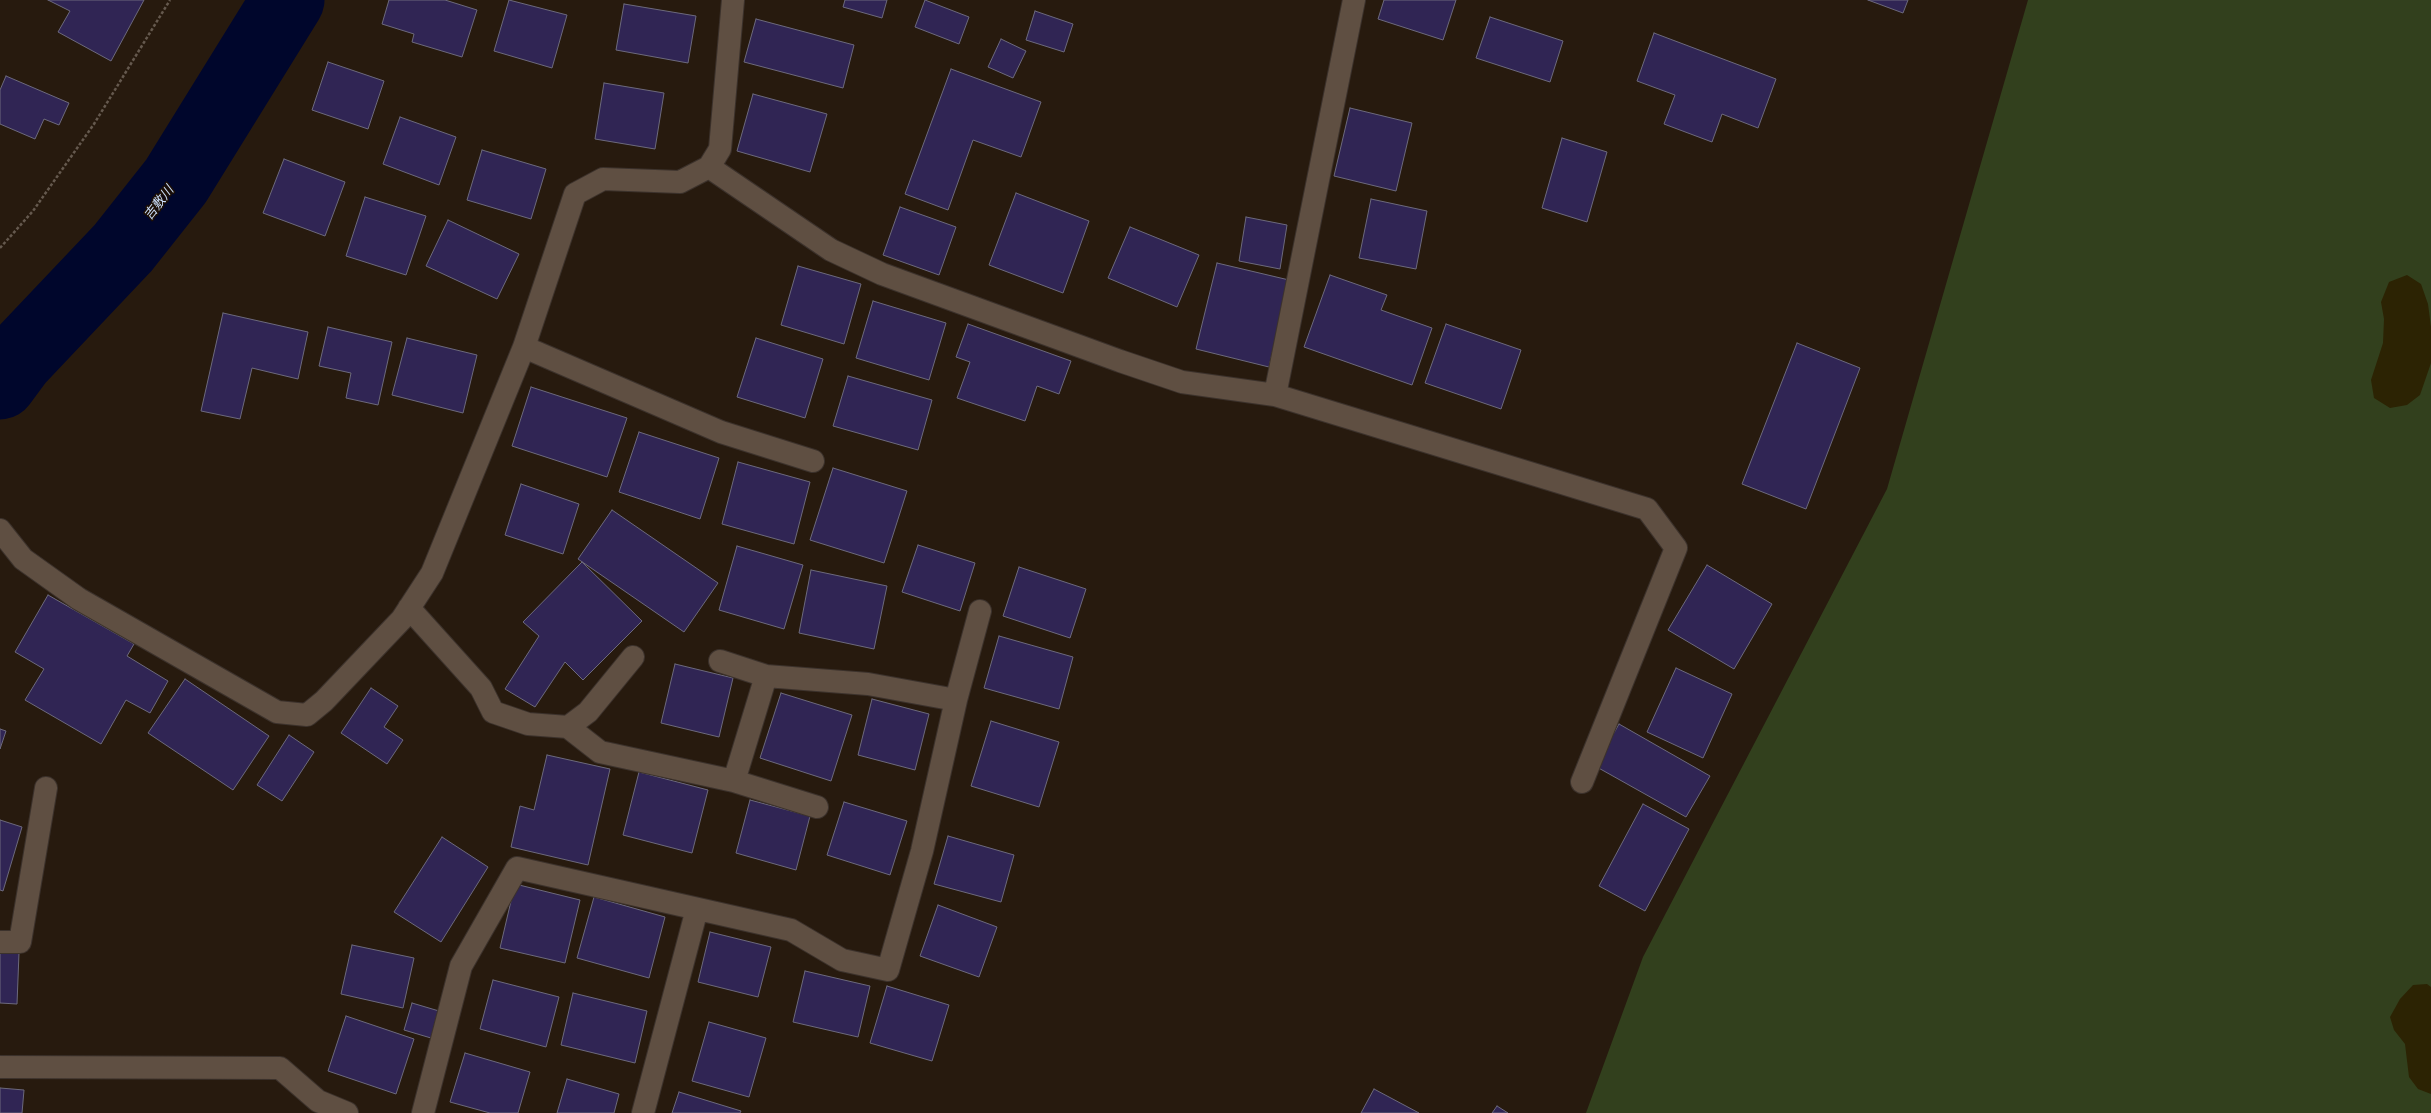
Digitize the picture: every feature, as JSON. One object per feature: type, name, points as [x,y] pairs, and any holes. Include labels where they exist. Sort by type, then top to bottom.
[{"type":"street","points":[[0,530],[23,559],[79,599],[277,712],[307,715],[329,695],[402,619],[432,573],[524,347],[575,194],[603,179],[680,182],[709,167],[720,149],[733,0]]},
{"type":"street","points":[[1275,395],[1354,0]]},
{"type":"street","points":[[709,167],[831,250],[882,274],[1182,382],[1275,395],[1647,509],[1676,548],[1582,782]]},
{"type":"street","points":[[524,347],[721,432],[813,461]]},
{"type":"street","points":[[409,608],[481,688],[493,712],[528,724],[568,727],[600,752],[734,781],[817,807]]},
{"type":"street","points":[[423,1113],[461,966],[517,868],[791,930],[842,960],[888,970],[922,851],[956,700],[980,611]]},
{"type":"street","points":[[568,727],[588,712],[633,657]]},
{"type":"street","points":[[720,661],[766,676],[868,684],[956,700]]},
{"type":"street","points":[[734,781],[766,676]]},
{"type":"street","points":[[0,942],[20,942],[46,788]]},
{"type":"street","points":[[643,1113],[697,909]]},
{"type":"street","points":[[0,1067],[280,1068],[318,1101],[347,1113]]},
{"type":"path","points":[[0,248],[33,211],[94,124],[170,0]]},
{"type":"green space","points":[[2028,0],[2431,0],[2431,1113],[1586,1113],[1643,957],[1887,489]]},
{"type":"sand","points":[[2407,275],[2421,284],[2428,304],[2431,327],[2431,363],[2420,395],[2407,405],[2390,408],[2374,398],[2371,380],[2383,343],[2384,319],[2381,302],[2389,282]]},
{"type":"sand","points":[[2427,984],[2431,987],[2431,1094],[2418,1089],[2409,1077],[2405,1044],[2394,1030],[2390,1017],[2400,999],[2413,985]]},
{"type":"building","points":[[48,0],[144,0],[111,61],[58,32],[70,11]]},
{"type":"building","points":[[389,0],[445,0],[477,10],[462,57],[412,42],[414,34],[382,24]]},
{"type":"building","points":[[509,0],[567,15],[552,68],[494,51]]},
{"type":"building","points":[[845,0],[887,0],[882,18],[843,7]]},
{"type":"building","points":[[925,0],[969,17],[959,44],[915,27]]},
{"type":"building","points":[[1384,0],[1456,0],[1443,40],[1378,19]]},
{"type":"building","points":[[1868,0],[1908,0],[1903,13]]},
{"type":"building","points":[[624,4],[696,16],[688,63],[616,50]]},
{"type":"building","points":[[1035,11],[1073,24],[1064,52],[1026,40]]},
{"type":"building","points":[[1490,17],[1563,41],[1550,82],[1476,58]]},
{"type":"building","points":[[756,19],[854,45],[843,88],[744,62]]},
{"type":"building","points":[[1654,33],[1776,79],[1758,128],[1722,114],[1712,142],[1664,124],[1675,95],[1637,81]]},
{"type":"building","points":[[1001,39],[1026,51],[1013,78],[988,67]]},
{"type":"building","points":[[328,62],[384,81],[368,129],[312,110]]},
{"type":"building","points":[[951,69],[1041,102],[1021,157],[973,140],[948,210],[905,194]]},
{"type":"building","points":[[6,76],[69,103],[59,125],[44,119],[35,139],[0,124],[0,90]]},
{"type":"building","points":[[604,83],[664,93],[655,149],[595,139]]},
{"type":"building","points":[[753,94],[827,114],[810,172],[737,151]]},
{"type":"building","points":[[1350,108],[1412,123],[1396,191],[1334,176]]},
{"type":"building","points":[[400,117],[456,137],[439,185],[383,164]]},
{"type":"building","points":[[1562,138],[1607,152],[1587,222],[1542,208]]},
{"type":"building","points":[[482,150],[546,169],[531,219],[467,200]]},
{"type":"building","points":[[284,159],[345,182],[325,236],[263,213]]},
{"type":"building","points":[[1016,193],[1089,221],[1063,293],[989,265]]},
{"type":"building","points":[[365,197],[426,216],[406,275],[346,256]]},
{"type":"building","points":[[1371,199],[1427,211],[1416,269],[1359,258]]},
{"type":"building","points":[[900,207],[956,227],[939,275],[883,255]]},
{"type":"building","points":[[1246,217],[1287,225],[1280,269],[1239,261]]},
{"type":"building","points":[[448,220],[519,254],[497,299],[426,266]]},
{"type":"building","points":[[1130,227],[1199,255],[1177,307],[1108,278]]},
{"type":"building","points":[[1217,263],[1289,280],[1269,367],[1196,349]]},
{"type":"building","points":[[798,266],[861,284],[844,344],[781,325]]},
{"type":"building","points":[[1330,275],[1387,295],[1381,310],[1432,328],[1412,385],[1304,347]]},
{"type":"building","points":[[873,301],[946,323],[929,380],[856,358]]},
{"type":"building","points":[[223,313],[308,332],[298,379],[252,368],[240,419],[201,411]]},
{"type":"building","points":[[968,324],[1071,361],[1059,394],[1037,386],[1025,421],[957,398],[970,362],[956,357]]},
{"type":"building","points":[[1446,324],[1521,350],[1501,409],[1425,383]]},
{"type":"building","points":[[328,327],[392,342],[378,405],[346,398],[351,373],[319,366]]},
{"type":"building","points":[[407,338],[477,355],[463,413],[392,395]]},
{"type":"building","points":[[756,338],[823,359],[805,418],[737,397]]},
{"type":"building","points":[[1797,343],[1860,368],[1806,509],[1742,484]]},
{"type":"building","points":[[848,376],[932,400],[918,450],[833,426]]},
{"type":"building","points":[[531,387],[627,418],[607,477],[512,446]]},
{"type":"building","points":[[639,432],[719,458],[700,519],[619,492]]},
{"type":"building","points":[[738,462],[810,482],[794,544],[722,524]]},
{"type":"building","points":[[833,468],[907,491],[884,563],[810,540]]},
{"type":"building","points":[[521,484],[579,504],[563,554],[505,535]]},
{"type":"building","points":[[612,510],[718,583],[684,632],[578,559]]},
{"type":"building","points":[[918,545],[975,563],[960,611],[902,592]]},
{"type":"building","points":[[737,546],[803,565],[784,629],[719,610]]},
{"type":"building","points":[[582,562],[642,621],[583,680],[565,662],[535,707],[505,689],[539,636],[523,622]]},
{"type":"building","points":[[1707,565],[1772,604],[1734,669],[1668,630]]},
{"type":"building","points":[[1019,567],[1086,589],[1070,638],[1003,616]]},
{"type":"building","points":[[811,570],[887,586],[874,649],[799,633]]},
{"type":"building","points":[[48,595],[134,644],[127,656],[168,681],[150,713],[126,700],[101,744],[25,700],[44,669],[15,652]]},
{"type":"building","points":[[999,636],[1073,657],[1059,709],[984,688]]},
{"type":"building","points":[[675,664],[733,678],[719,737],[661,723]]},
{"type":"building","points":[[1676,668],[1732,694],[1703,758],[1647,732]]},
{"type":"building","points":[[185,679],[269,736],[233,790],[148,733]]},
{"type":"building","points":[[371,688],[398,706],[384,727],[403,740],[387,764],[341,733]]},
{"type":"building","points":[[781,693],[852,715],[831,781],[760,758]]},
{"type":"building","points":[[872,699],[929,714],[915,770],[858,755]]},
{"type":"building","points":[[991,721],[1059,742],[1039,807],[971,786]]},
{"type":"building","points":[[1619,724],[1710,776],[1686,817],[1595,766]]},
{"type":"building","points":[[0,729],[6,731],[0,749]]},
{"type":"building","points":[[289,735],[314,752],[282,801],[257,785]]},
{"type":"building","points":[[547,755],[610,769],[588,865],[511,847],[520,806],[534,810]]},
{"type":"building","points":[[639,772],[708,790],[692,853],[623,835]]},
{"type":"building","points":[[750,800],[810,816],[796,870],[736,853]]},
{"type":"building","points":[[844,802],[907,821],[890,875],[827,855]]},
{"type":"building","points":[[1643,804],[1689,829],[1645,911],[1599,886]]},
{"type":"building","points":[[0,820],[22,827],[3,891],[0,890]]},
{"type":"building","points":[[948,836],[1014,855],[1001,902],[934,884]]},
{"type":"building","points":[[442,837],[488,867],[441,942],[394,912]]},
{"type":"building","points":[[515,884],[580,900],[565,963],[500,948]]},
{"type":"building","points":[[594,897],[665,917],[649,978],[577,958]]},
{"type":"building","points":[[938,905],[997,927],[979,977],[920,956]]},
{"type":"building","points":[[710,932],[771,947],[758,997],[698,982]]},
{"type":"building","points":[[352,945],[414,958],[403,1008],[341,994]]},
{"type":"building","points":[[0,952],[19,953],[17,1004],[0,1003]]},
{"type":"building","points":[[805,971],[870,986],[858,1037],[793,1022]]},
{"type":"building","points":[[493,980],[559,997],[546,1047],[480,1029]]},
{"type":"building","points":[[887,986],[949,1005],[932,1061],[870,1043]]},
{"type":"building","points":[[573,993],[647,1011],[635,1063],[561,1045]]},
{"type":"building","points":[[412,1003],[439,1011],[431,1038],[404,1030]]},
{"type":"building","points":[[346,1016],[414,1039],[396,1094],[328,1071]]},
{"type":"building","points":[[709,1022],[766,1038],[749,1097],[692,1081]]},
{"type":"building","points":[[465,1053],[530,1072],[518,1113],[490,1113],[450,1102]]},
{"type":"building","points":[[567,1079],[619,1094],[614,1113],[557,1113]]},
{"type":"building","points":[[0,1088],[24,1090],[22,1113],[0,1113]]},
{"type":"building","points":[[1374,1089],[1419,1113],[1361,1113]]},
{"type":"building","points":[[679,1092],[741,1111],[740,1113],[672,1113]]},
{"type":"building","points":[[1497,1106],[1508,1113],[1492,1113]]},
{"type":"waterway","name":"吉敷川","points":[[0,383],[17,360],[123,248],[176,181],[288,0]]}]
